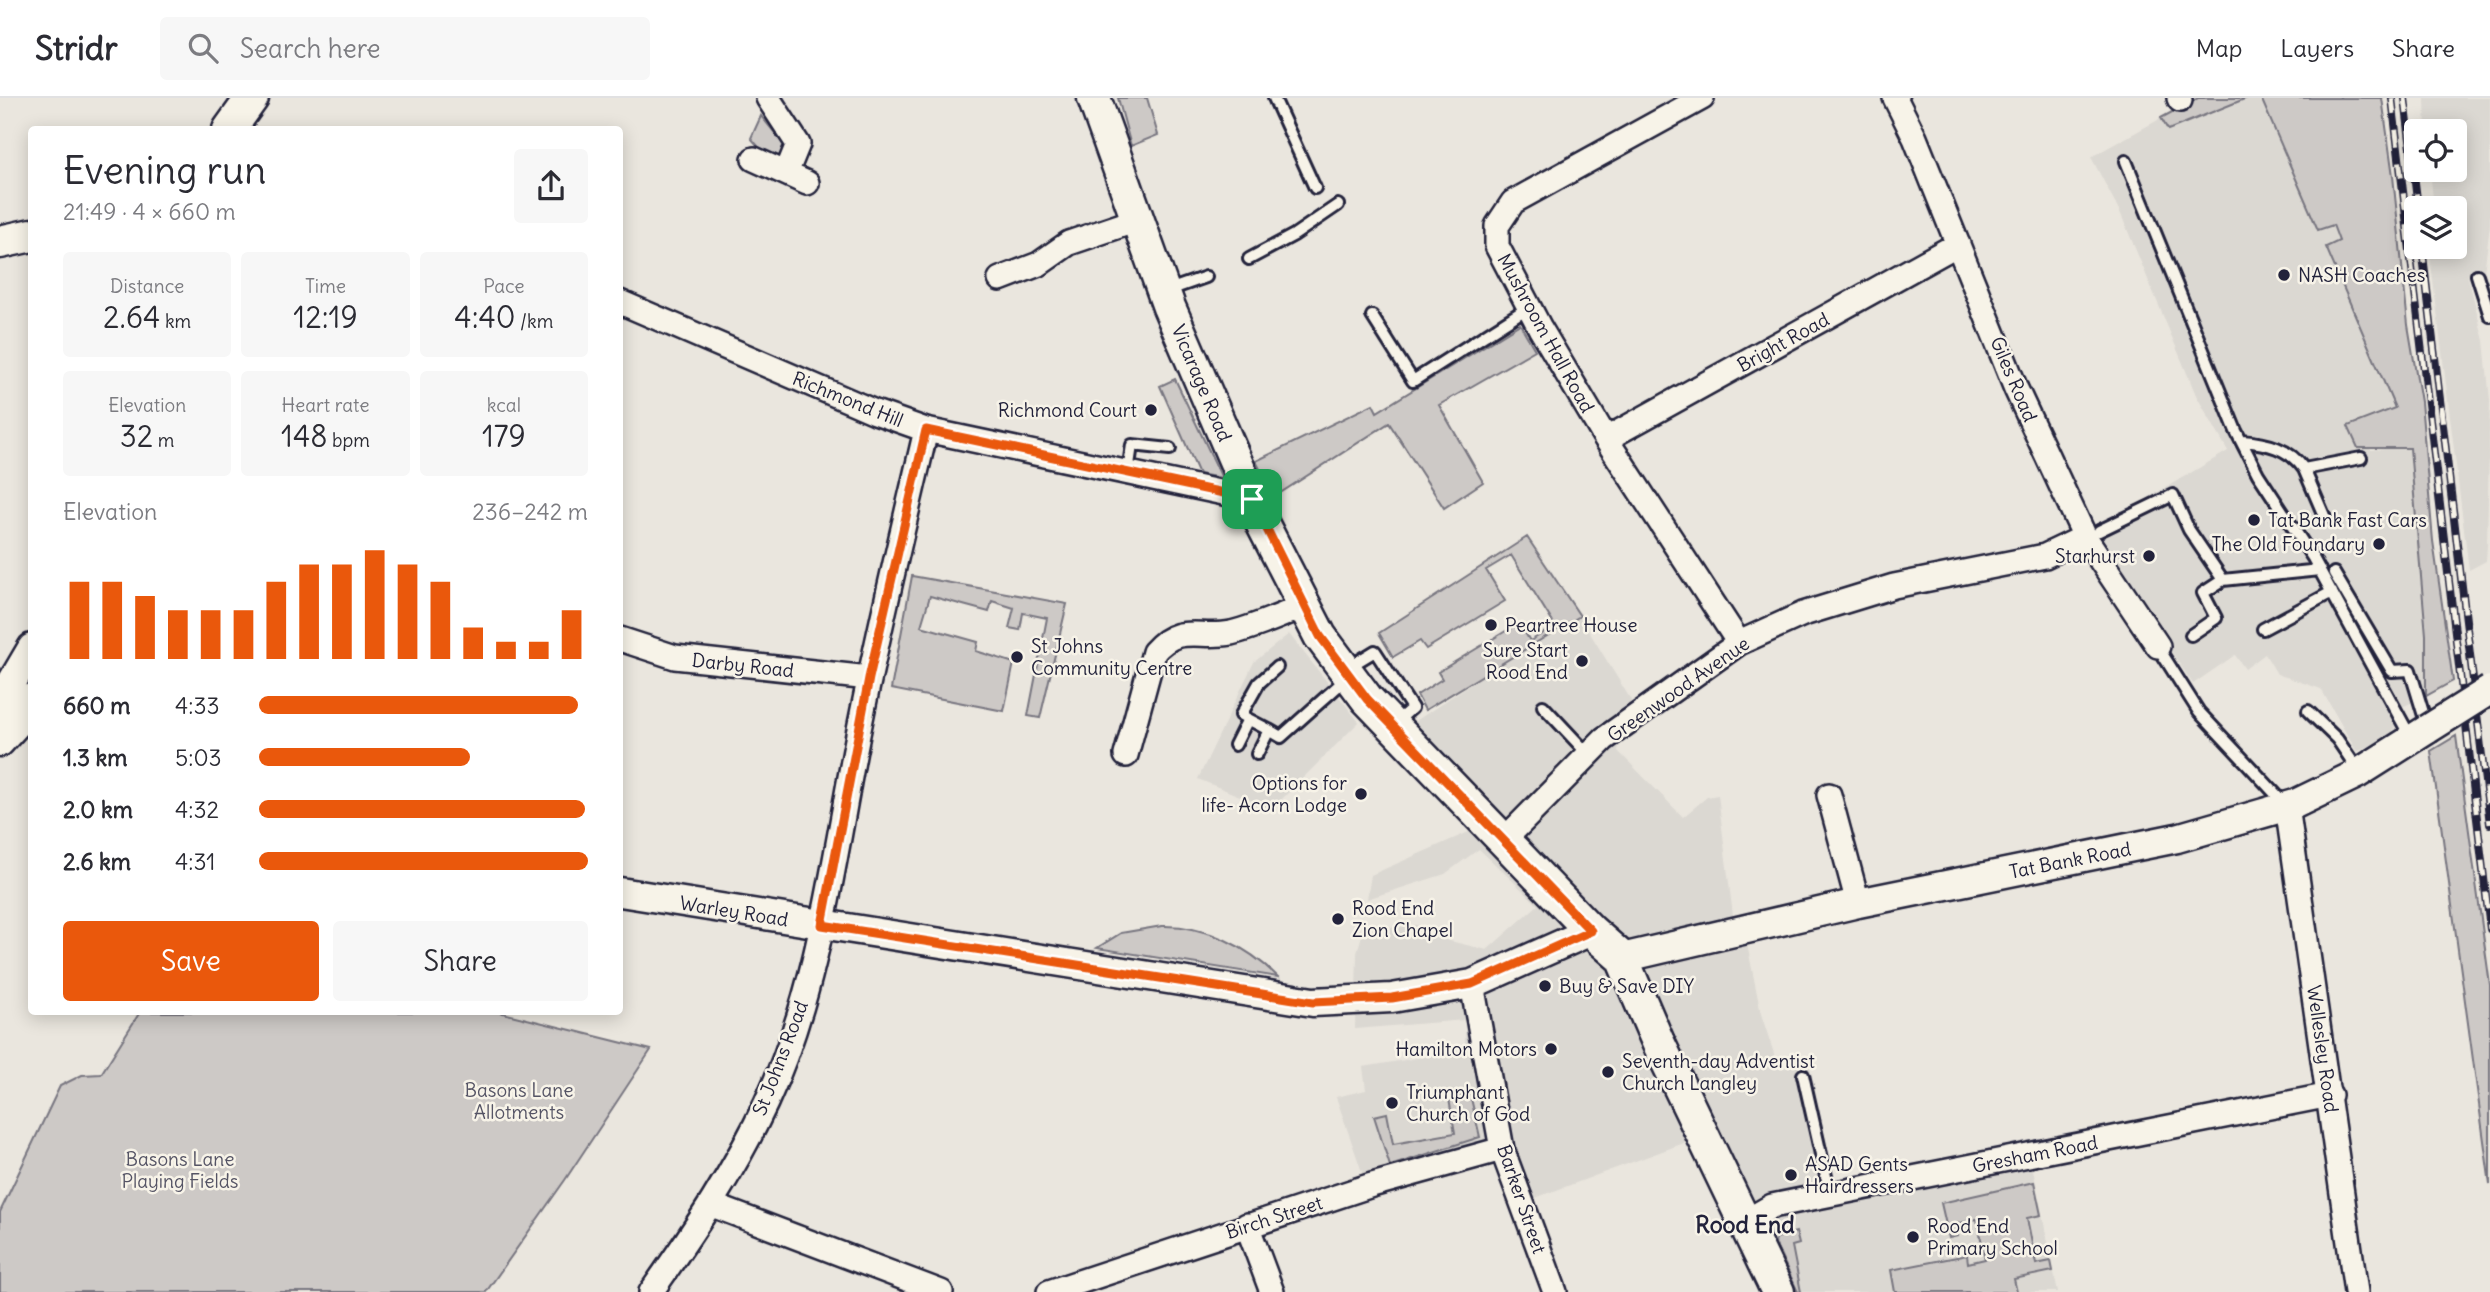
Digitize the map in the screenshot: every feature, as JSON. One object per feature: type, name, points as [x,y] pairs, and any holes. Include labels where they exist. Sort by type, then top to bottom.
[{"type":"main road","points":[[234,126],[252,98]]},
{"type":"main road","name":"Vicarage Road","points":[[1094,98],[1164,292],[1252,499],[1320,636],[1392,725],[1591,931],[1622,958]]},
{"type":"main road","points":[[0,243],[28,236]]},
{"type":"main road","points":[[1622,958],[1743,1223],[1778,1292]]},
{"type":"street","points":[[768,98],[798,144],[787,172]]},
{"type":"street","name":"Mushroom Hall Road","points":[[1702,98],[1513,202],[1497,226],[1497,246],[1606,439],[1739,643]]},
{"type":"street","name":"Giles Road","points":[[1895,98],[1958,244],[2016,389],[2092,534],[2159,649]]},
{"type":"street","points":[[754,159],[807,183]]},
{"type":"street","points":[[999,279],[1039,264],[1069,243],[1138,220]]},
{"type":"street","name":"Bright Road","points":[[1606,439],[1958,244]]},
{"type":"street","name":"Richmond Hill","points":[[623,303],[875,412],[926,430],[1252,499]]},
{"type":"street","name":"St Johns Road","points":[[651,1292],[712,1205],[766,1102],[797,1023],[822,925],[869,678],[926,430]]},
{"type":"street","name":"Greenwood Avenue","points":[[1504,840],[1604,739],[1739,643],[1803,614],[1894,586],[2045,556],[2092,534]]},
{"type":"street","points":[[1126,755],[1154,652],[1162,642],[1172,635],[1229,633],[1304,606]]},
{"type":"street","name":"Darby Road","points":[[623,640],[676,657],[869,678]]},
{"type":"street","points":[[0,718],[19,687],[28,660]]},
{"type":"street","points":[[0,742],[21,719],[19,687]]},
{"type":"street","name":"Tat Bank Road","points":[[1622,958],[1858,903],[2177,838],[2287,806],[2359,772],[2490,690]]},
{"type":"street","points":[[1829,795],[1858,903]]},
{"type":"street","name":"Wellesley Road","points":[[2287,806],[2356,1292]]},
{"type":"street","name":"Warley Road","points":[[623,892],[1313,1002],[1392,998],[1472,984]]},
{"type":"street","points":[[1472,984],[1591,931]]},
{"type":"street","name":"Barker Street","points":[[1472,984],[1502,1149],[1555,1292]]},
{"type":"street","name":"Gresham Road","points":[[1743,1223],[1772,1206],[2330,1096]]},
{"type":"street","name":"Birch Street","points":[[1049,1292],[1372,1185],[1502,1149]]},
{"type":"street","points":[[712,1205],[941,1292]]},
{"type":"street","points":[[1247,1225],[1272,1292]]},
{"type":"lane","points":[[1274,98],[1315,188]]},
{"type":"lane","points":[[2126,161],[2258,474],[2320,569],[2420,735]]},
{"type":"lane","points":[[1249,259],[1294,235],[1338,205]]},
{"type":"lane","points":[[2477,275],[2490,316]]},
{"type":"lane","points":[[1164,292],[1206,277]]},
{"type":"lane","points":[[1372,316],[1413,381],[1530,307]]},
{"type":"lane","points":[[2242,441],[2274,446],[2295,457],[2304,469],[2325,518]]},
{"type":"lane","points":[[1128,472],[1132,445],[1170,449]]},
{"type":"lane","points":[[2304,469],[2361,458]]},
{"type":"lane","points":[[2092,534],[2173,495],[2189,530],[2223,580]]},
{"type":"lane","points":[[2191,635],[2216,618],[2203,593],[2223,580],[2320,569]]},
{"type":"lane","points":[[2334,573],[2392,671],[2410,670],[2420,735]]},
{"type":"lane","points":[[2263,629],[2332,592]]},
{"type":"lane","points":[[2159,649],[2199,712],[2287,806]]},
{"type":"lane","points":[[1277,667],[1259,683],[1241,715],[1281,737],[1348,673]]},
{"type":"lane","points":[[1543,706],[1589,755]]},
{"type":"lane","points":[[2308,711],[2337,739],[2359,772]]},
{"type":"lane","points":[[1235,745],[1248,719]]},
{"type":"lane","points":[[1257,754],[1269,730]]},
{"type":"lane","points":[[1802,1075],[1830,1194]]},
{"type":"shaded area","points":[[2198,98],[2357,98],[2346,294],[2395,408],[2348,426],[2371,450],[2410,447],[2426,635],[2426,696],[2402,707],[2405,722],[2395,725],[2392,735],[2357,752],[2321,689],[2277,674],[2265,654],[2245,669],[2235,655],[2193,684],[2131,592],[2093,525],[2141,502],[2228,451],[2196,395],[2120,212],[2091,157]]},
{"type":"shaded area","points":[[2425,98],[2490,98],[2490,225],[2484,273],[2468,277],[2484,341],[2490,401],[2487,545],[2486,561],[2469,570],[2430,259],[2467,259],[2467,196],[2433,196],[2431,182],[2467,182],[2467,119],[2426,119]]},
{"type":"shaded area","points":[[1577,612],[1631,700],[1618,751],[1683,817],[1707,797],[1718,795],[1736,940],[1746,939],[1761,1014],[1779,1069],[1809,1063],[1835,1182],[2030,1155],[2058,1292],[1778,1292],[1703,1136],[1513,1206],[1495,1162],[1370,1195],[1336,1097],[1366,1090],[1363,1067],[1465,1050],[1465,1020],[1355,1029],[1357,953],[1363,931],[1417,925],[1421,934],[1487,950],[1538,905],[1479,849],[1445,874],[1367,899],[1371,875],[1505,816],[1410,725]]},
{"type":"shaded area","points":[[1289,634],[1359,722],[1272,809],[1198,779],[1254,662]]},
{"type":"green space","points":[[1118,98],[1147,98],[1158,135],[1131,146]]},
{"type":"green space","points":[[2198,98],[2247,98],[2168,130],[2161,118]]},
{"type":"green space","points":[[2261,98],[2382,98],[2408,325],[2421,402],[2433,541],[2453,681],[2426,696],[2426,635],[2410,448],[2358,448],[2348,426],[2395,408],[2326,247],[2339,241],[2333,225],[2318,230]]},
{"type":"green space","points":[[761,116],[784,144],[782,156],[775,159],[764,153],[751,138]]},
{"type":"green space","points":[[1520,324],[1535,350],[1439,405],[1483,482],[1444,508],[1389,423],[1274,497],[1256,461],[1373,404],[1377,412]]},
{"type":"green space","points":[[1175,379],[1222,478],[1199,474],[1160,386]]},
{"type":"green space","points":[[1527,537],[1580,616],[1425,710],[1417,695],[1442,679],[1438,672],[1519,623],[1530,641],[1555,626],[1511,555],[1486,570],[1505,601],[1426,649],[1420,641],[1393,657],[1379,633]]},
{"type":"green space","points":[[912,576],[1067,604],[1040,718],[1028,716],[1047,618],[1023,613],[1020,630],[1009,628],[1014,608],[992,601],[989,612],[930,596],[921,626],[978,642],[976,651],[1014,663],[1004,711],[891,689]]},
{"type":"green space","points":[[2456,736],[2490,985],[2490,1185],[2431,751]]},
{"type":"green space","points":[[1162,926],[1194,929],[1224,940],[1253,956],[1278,977],[1097,948],[1121,933]]},
{"type":"green space","points":[[138,1015],[511,1015],[651,1050],[565,1180],[486,1292],[0,1292],[0,1212],[60,1086],[82,1075],[101,1074]]},
{"type":"green space","points":[[1470,1094],[1480,1137],[1390,1166],[1374,1116],[1387,1113],[1393,1144],[1455,1133],[1449,1099]]},
{"type":"green space","points":[[2034,1182],[2041,1215],[2027,1218],[2036,1264],[2051,1261],[2053,1271],[2014,1279],[2017,1292],[1895,1292],[1891,1270],[1967,1255],[1968,1263],[1985,1259],[1977,1219],[1956,1224],[1958,1236],[1949,1238],[1941,1203]]},
{"type":"green space","points":[[1796,1232],[1799,1244],[1792,1246],[1801,1292],[1798,1292],[1775,1243],[1776,1238]]},
{"type":"railway","points":[[2392,98],[2490,929]]},
{"type":"railway","points":[[2405,98],[2417,196]]},
{"type":"railway","points":[[2423,259],[2490,824]]},
{"type":"place","name":"NASH Coaches","points":[[2284,275]]},
{"type":"place","name":"Richmond Court","points":[[1151,410]]},
{"type":"place","name":"Tat Bank Fast Cars","points":[[2254,520]]},
{"type":"place","name":"The Old Foundary","points":[[2379,544]]},
{"type":"place","name":"Starhurst","points":[[2149,556]]},
{"type":"place","name":"Peartree House","points":[[1491,625]]},
{"type":"place","name":"St Johns Community Centre","points":[[1017,657]]},
{"type":"place","name":"Sure Start Rood End","points":[[1582,661]]},
{"type":"place","name":"Options for life- Acorn Lodge","points":[[1361,794]]},
{"type":"place","name":"Rood End Zion Chapel","points":[[1338,919]]},
{"type":"place","name":"Buy & Save DIY","points":[[1545,986]]},
{"type":"place","name":"Hamilton Motors","points":[[1551,1049]]},
{"type":"place","name":"Seventh-day Adventist Church Langley","points":[[1608,1072]]},
{"type":"place","name":"Triumphant Church of God","points":[[1392,1103]]},
{"type":"place","name":"ASAD Gents Hairdressers","points":[[1791,1175]]},
{"type":"place","name":"Rood End Primary School","points":[[1913,1237]]},
{"type":"district","name":"Rood End","points":[[1745,1224]]},
{"type":"route","points":[[926,430],[1252,499],[1320,636],[1367,699],[1591,931],[1532,960],[1472,984],[1392,998],[1313,1002],[822,925],[869,678],[926,430]]},
{"type":"park label","name":"Basons Lane Allotments","points":[[519,1101]]},
{"type":"park label","name":"Basons Lane Playing Fields","points":[[180,1170]]}]
